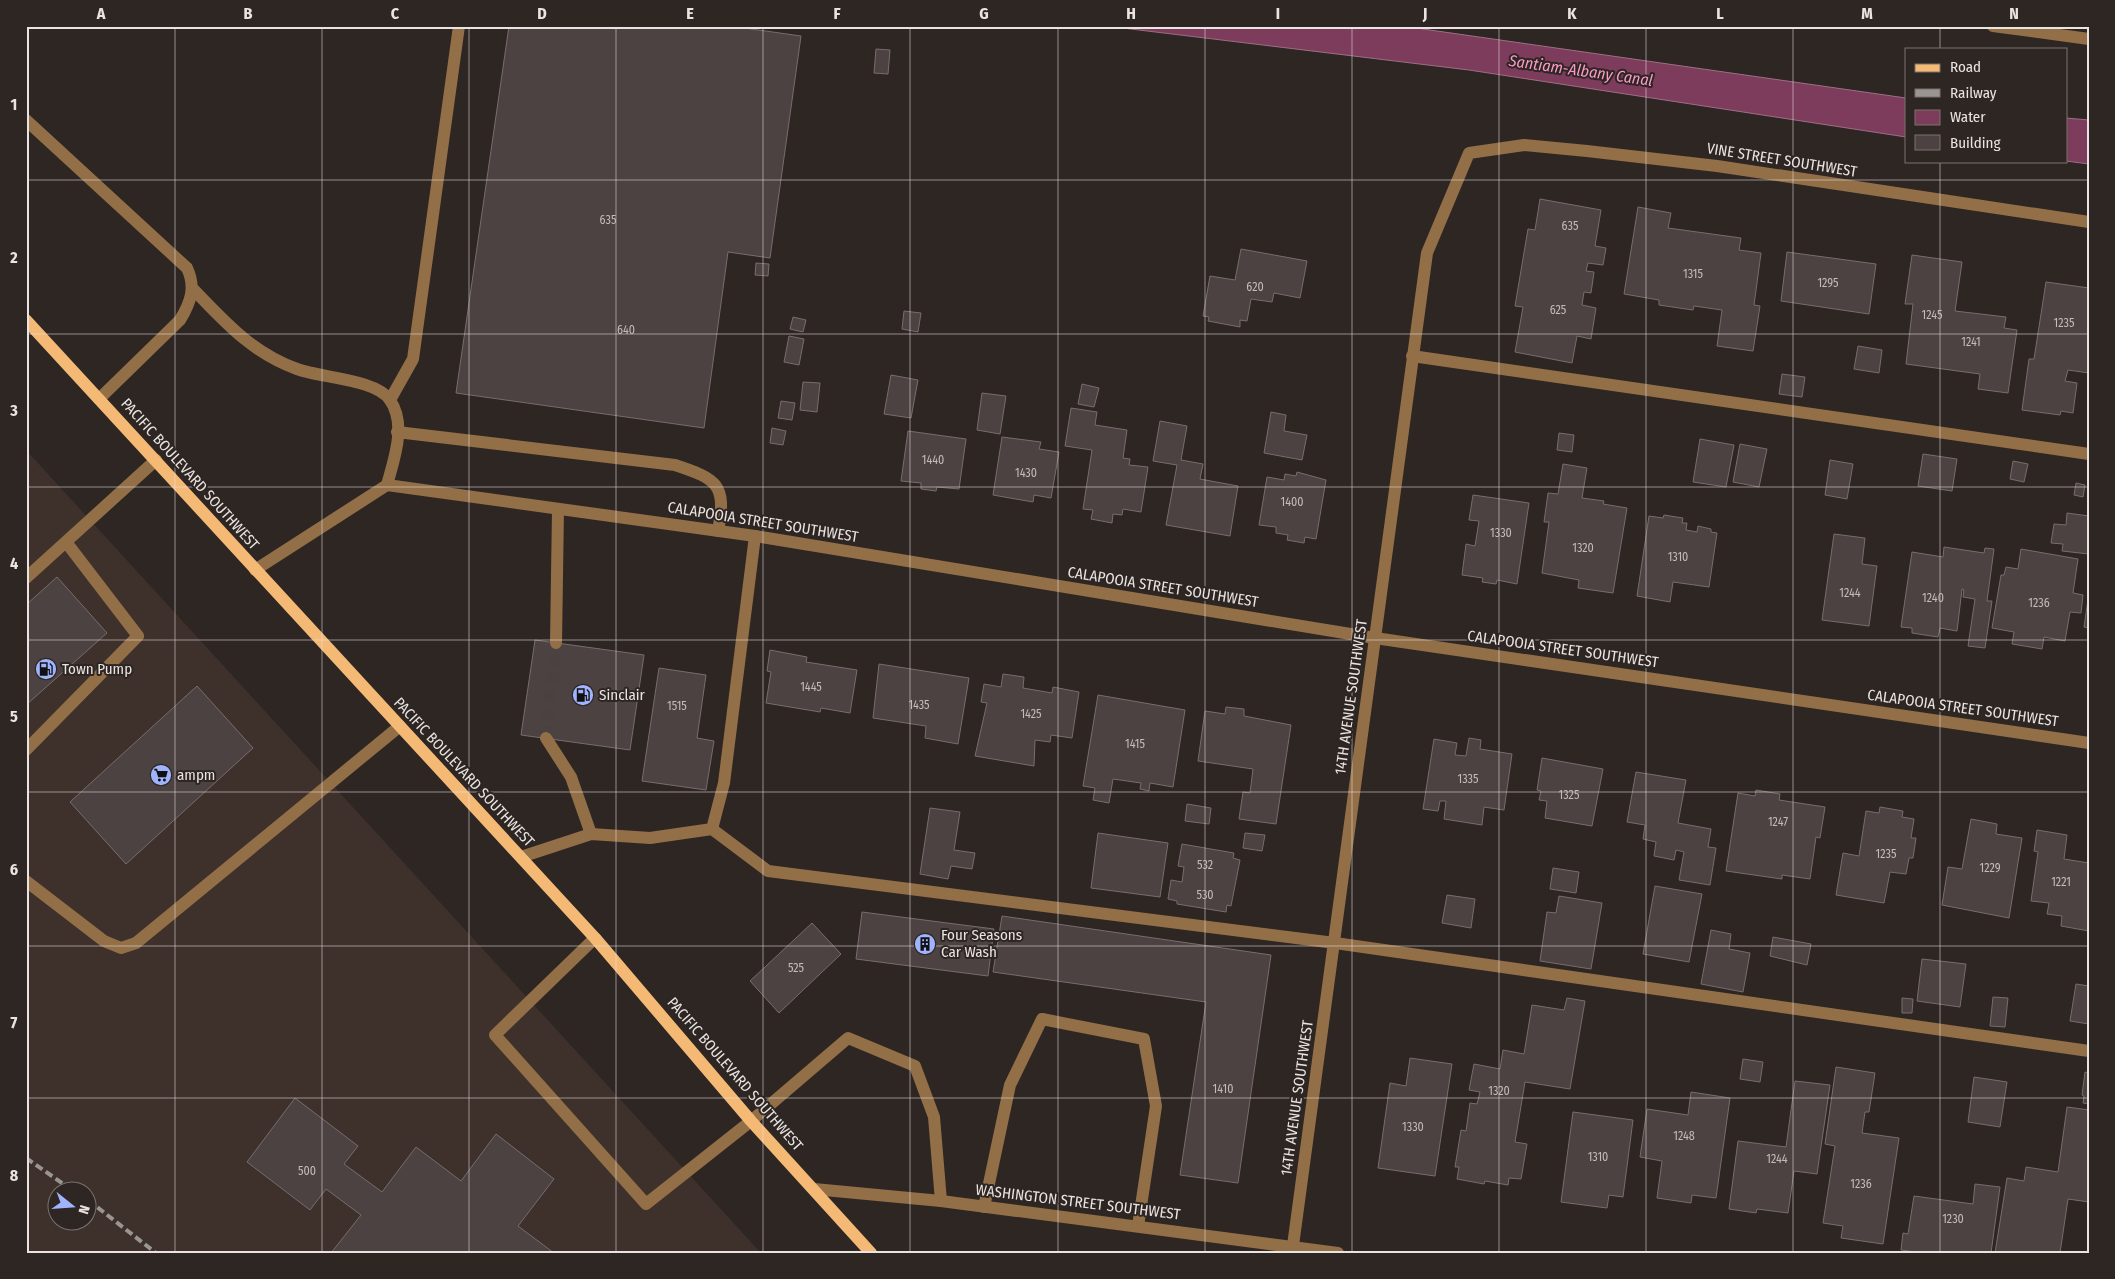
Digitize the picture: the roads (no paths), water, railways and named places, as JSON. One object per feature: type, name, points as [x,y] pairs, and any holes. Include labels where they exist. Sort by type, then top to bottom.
[{"type":"main road","name":"PACIFIC BOULEVARD SOUTHWEST","points":[[26,320],[595,938],[751,1121],[871,1253]]},
{"type":"street","points":[[390,400],[413,359],[459,26]]},
{"type":"street","points":[[1993,26],[2089,39]]},
{"type":"street","points":[[26,120],[187,268],[192,279],[193,289],[188,306],[180,320],[99,399]]},
{"type":"street","name":"VINE STREET SOUTHWEST","points":[[1469,153],[1524,145],[1587,151],[1717,166],[2089,222]]},
{"type":"street","name":"14TH AVENUE SOUTHWEST","points":[[1293,1249],[1427,253],[1469,153]]},
{"type":"street","points":[[193,289],[226,324],[255,350],[296,369],[378,389],[390,400],[397,419],[397,446],[387,485],[255,570]]},
{"type":"street","points":[[1412,356],[2089,454]]},
{"type":"street","points":[[397,432],[674,465],[698,473],[713,481],[720,492],[722,513],[718,531]]},
{"type":"street","points":[[26,578],[156,460]]},
{"type":"street","name":"CALAPOOIA STREET SOUTHWEST","points":[[387,485],[755,536],[1375,638],[2089,743]]},
{"type":"street","points":[[556,643],[558,509]]},
{"type":"street","points":[[712,829],[724,783],[755,536]]},
{"type":"street","points":[[26,750],[138,636],[66,542]]},
{"type":"street","points":[[26,881],[104,942],[121,948],[136,943],[400,726]]},
{"type":"street","points":[[546,738],[571,777],[591,834]]},
{"type":"street","points":[[520,857],[591,834],[650,838],[712,829],[768,872],[1334,943],[2089,1051]]},
{"type":"street","points":[[595,938],[495,1035],[646,1204],[751,1121],[848,1038],[915,1066],[934,1117],[941,1201]]},
{"type":"street","points":[[984,1206],[1010,1085],[1042,1019],[1144,1039],[1156,1106],[1138,1226]]},
{"type":"street","name":"WASHINGTON STREET SOUTHWEST","points":[[814,1189],[984,1206],[1293,1249],[1338,1253]]},
{"type":"water","name":"Santiam-Albany Canal","points":[[1106,26],[1402,26],[1905,98],[1905,137],[1469,70]]},
{"type":"water","points":[[2068,118],[2089,120],[2089,164],[2068,161]]},
{"type":"tunnel","points":[[546,738],[556,643]]},
{"type":"railway","points":[[26,1158],[61,1182]]},
{"type":"railway","points":[[98,1208],[156,1253]]},
{"type":"place","name":"Town Pump","points":[[46,669]]},
{"type":"place","name":"Sinclair","points":[[583,695]]},
{"type":"place","name":"ampm","points":[[161,775]]},
{"type":"place","name":"Four Seasons Car Wash","points":[[925,944]]}]
